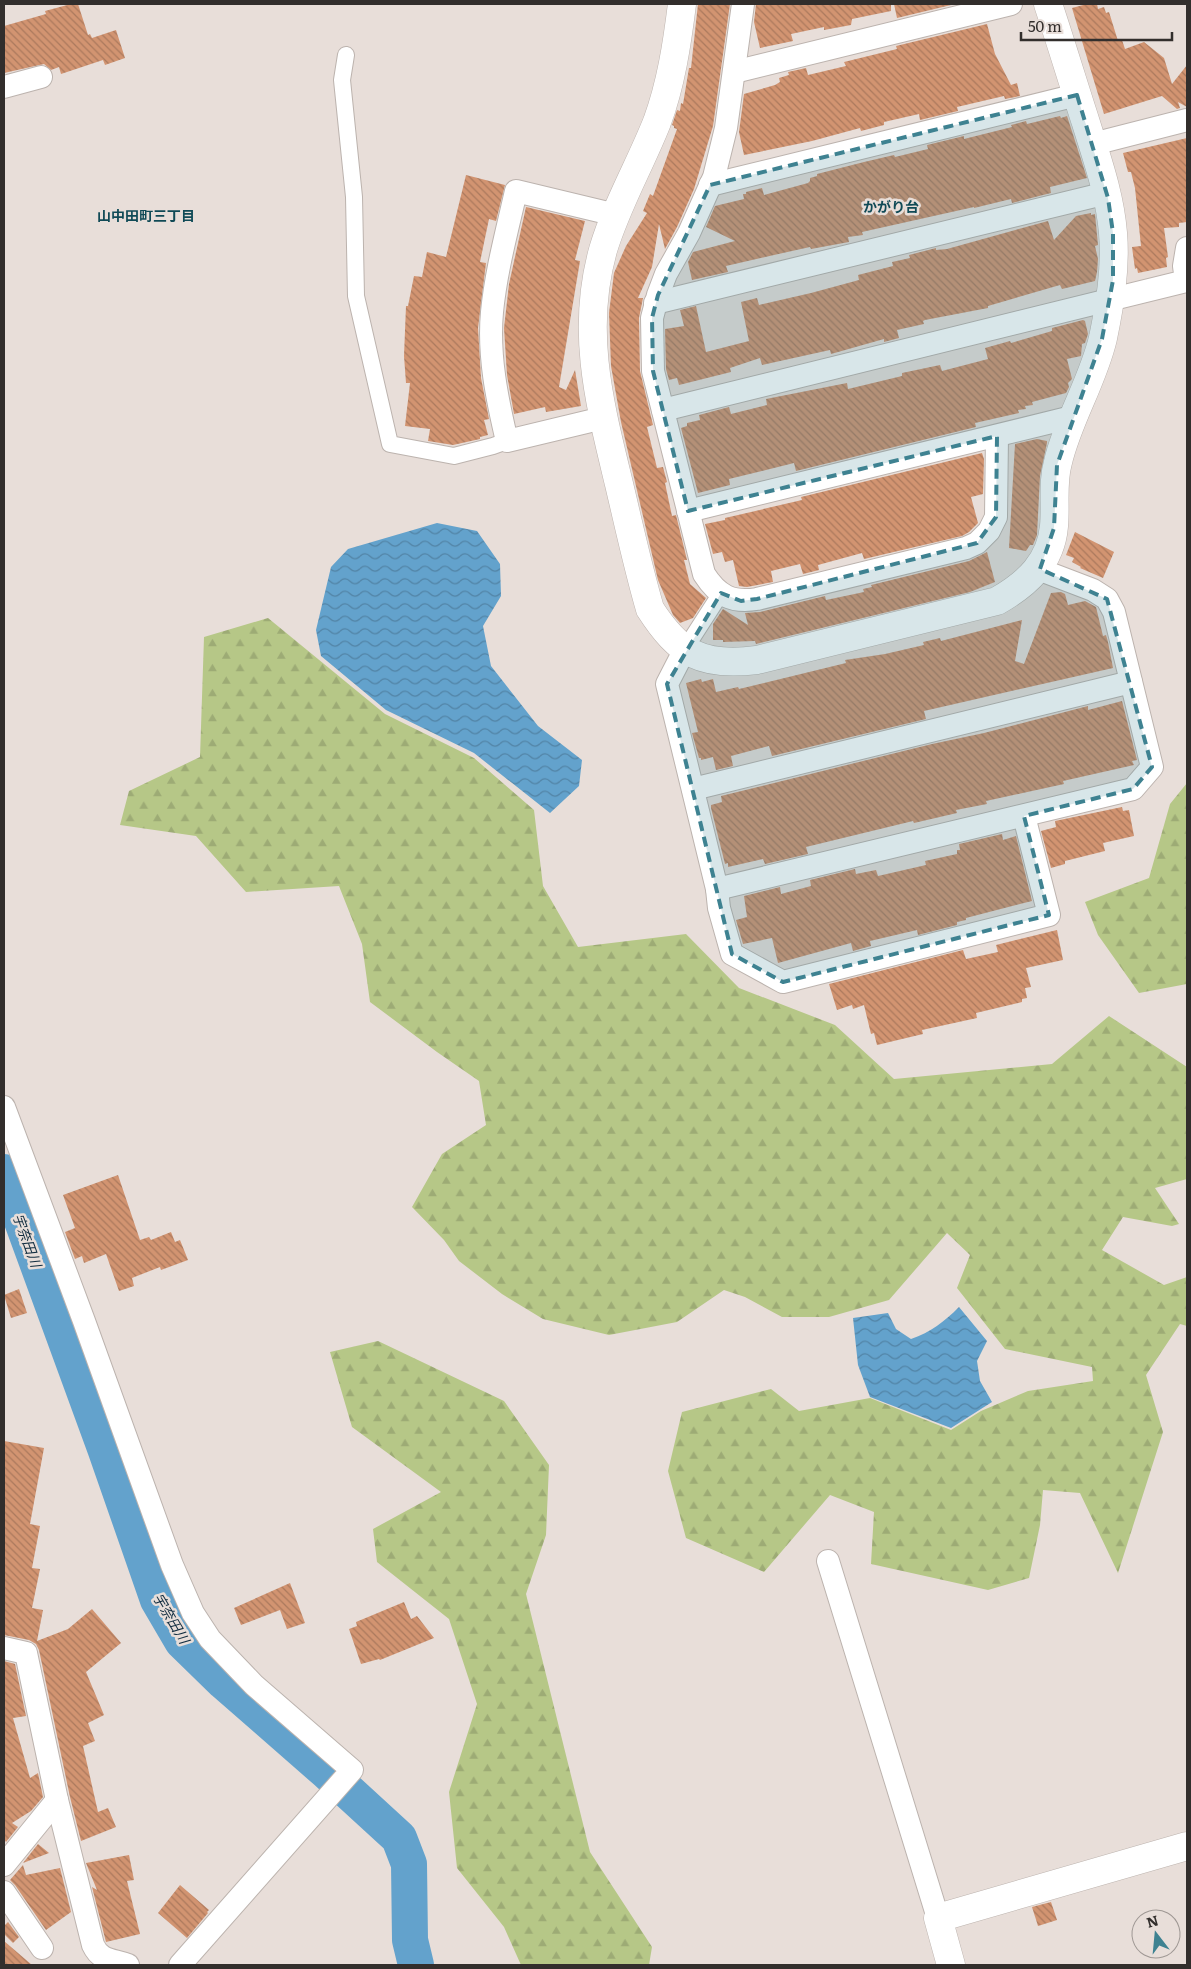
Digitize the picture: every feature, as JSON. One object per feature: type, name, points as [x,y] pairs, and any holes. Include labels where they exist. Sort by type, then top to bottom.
[{"type":"street","points":[[682,4],[668,87],[658,119],[616,215],[603,250],[594,294],[592,352],[603,418],[650,609],[662,628],[676,643],[692,654],[710,660],[733,663],[756,660],[998,601],[1021,586],[1038,568],[1049,547],[1054,528],[1054,484],[1057,465],[1072,417],[1100,347],[1110,300],[1113,233],[1107,193],[1048,4]]},
{"type":"street","points":[[743,4],[726,128],[714,176],[688,233],[666,274],[655,303],[652,318],[653,371],[704,574],[712,587],[728,597],[741,601],[757,599],[953,552],[977,543],[989,531],[996,517],[997,436]]},
{"type":"street","points":[[734,72],[1011,4]]},
{"type":"street","points":[[346,55],[342,80],[354,197],[356,296],[390,444],[454,456],[603,418]]},
{"type":"street","points":[[4,87],[41,78]]},
{"type":"street","points":[[710,185],[1077,95]]},
{"type":"street","points":[[1093,144],[1187,120]]},
{"type":"street","points":[[507,441],[496,394],[492,352],[492,314],[496,278],[516,191],[616,215]]},
{"type":"street","points":[[655,303],[1107,193]]},
{"type":"street","points":[[663,410],[1186,281],[1184,266],[1187,248]]},
{"type":"street","points":[[688,511],[1072,417]]},
{"type":"street","points":[[717,889],[1133,789],[1152,768],[1114,612],[1107,599],[1094,590],[1038,568]]},
{"type":"street","points":[[721,593],[685,649],[667,684],[717,889],[718,908],[732,954],[783,982],[1048,915],[1024,816]]},
{"type":"street","points":[[693,789],[1131,682]]},
{"type":"street","points":[[4,1107],[84,1321],[172,1566],[193,1614],[210,1639],[254,1685],[352,1770],[180,1965]]},
{"type":"street","points":[[828,1561],[951,1965]]},
{"type":"street","points":[[4,1648],[26,1652],[57,1800],[93,1945],[97,1953],[104,1958],[128,1965]]},
{"type":"street","points":[[4,1865],[57,1800]]},
{"type":"street","points":[[938,1918],[1187,1846]]},
{"type":"street","points":[[4,1892],[42,1948]]},
{"type":"highlighted area","points":[[1077,95],[1108,198],[1113,233],[1113,280],[1102,339],[1057,465],[1054,528],[1040,569],[1107,599],[1152,767],[1133,789],[1024,816],[1049,915],[783,982],[732,954],[667,684],[721,593],[741,601],[757,599],[977,543],[996,517],[997,436],[688,511],[653,371],[652,318],[658,295],[710,185]]},
{"type":"green space","points":[[268,618],[385,714],[474,758],[534,810],[543,886],[578,947],[686,934],[739,988],[835,1025],[894,1079],[1052,1064],[1109,1016],[1187,1067],[1187,1179],[1155,1188],[1179,1224],[1172,1226],[1123,1217],[1102,1250],[1164,1285],[1187,1277],[1187,1326],[1180,1324],[1146,1375],[1163,1432],[1118,1573],[1080,1493],[1043,1490],[1040,1525],[1029,1578],[988,1590],[871,1564],[874,1512],[830,1495],[764,1572],[686,1538],[668,1471],[682,1412],[771,1389],[799,1411],[870,1398],[951,1430],[981,1411],[1028,1391],[1093,1381],[1092,1367],[1005,1349],[957,1288],[970,1255],[947,1233],[889,1300],[829,1317],[782,1317],[745,1297],[724,1290],[677,1322],[609,1335],[543,1319],[502,1294],[459,1261],[444,1240],[412,1207],[442,1154],[486,1125],[479,1081],[370,1002],[362,944],[339,886],[246,892],[196,836],[120,825],[129,791],[200,757],[204,637]]},
{"type":"green space","points":[[1187,783],[1187,984],[1139,993],[1098,935],[1085,902],[1149,878],[1170,804]]},
{"type":"green space","points":[[378,1341],[504,1401],[549,1465],[546,1535],[526,1594],[590,1852],[652,1947],[649,1965],[521,1965],[504,1927],[457,1868],[449,1792],[477,1704],[449,1619],[377,1562],[373,1529],[441,1492],[352,1427],[330,1352]]},
{"type":"water","points":[[437,523],[477,531],[500,564],[501,596],[483,626],[491,666],[538,726],[582,760],[579,786],[550,813],[474,753],[386,710],[321,656],[316,630],[331,567],[348,549]]},
{"type":"water","points":[[959,1307],[987,1341],[977,1361],[980,1381],[992,1402],[951,1428],[870,1397],[858,1365],[853,1318],[888,1313],[896,1329],[911,1339],[937,1326]]},
{"type":"building","points":[[78,4],[88,35],[90,34],[92,38],[116,30],[125,58],[105,65],[103,60],[61,74],[59,67],[51,70],[44,64],[4,73],[4,26],[46,14],[45,11]]},
{"type":"building","points":[[698,4],[730,4],[713,126],[694,189],[665,249],[659,224],[652,267],[638,298],[643,298],[639,318],[640,371],[653,425],[647,427],[657,468],[663,467],[672,516],[676,515],[687,560],[684,560],[690,584],[706,598],[693,618],[680,623],[673,615],[658,580],[621,422],[611,366],[609,313],[614,273],[626,246],[647,213],[643,211],[650,194],[653,196],[677,129],[672,125],[677,110],[680,111],[681,103],[683,104],[689,68],[691,68]]},
{"type":"building","points":[[756,4],[891,4],[891,11],[852,19],[851,25],[824,30],[824,27],[791,34],[793,41],[760,48],[754,22]]},
{"type":"building","points":[[894,4],[950,4],[951,5],[897,18]]},
{"type":"building","points":[[1087,4],[1097,4],[1098,9],[1104,7],[1106,13],[1109,12],[1118,41],[1122,40],[1125,49],[1144,42],[1164,58],[1172,84],[1187,65],[1187,107],[1178,102],[1180,108],[1177,109],[1162,96],[1104,114],[1072,8]]},
{"type":"building","points":[[987,24],[995,54],[1011,85],[1017,83],[1020,96],[1005,99],[1004,96],[957,107],[958,111],[920,120],[919,114],[884,122],[884,125],[861,131],[860,128],[812,141],[744,155],[739,132],[744,94],[775,85],[780,82],[779,78],[789,75],[788,72],[806,68],[808,75],[846,66],[844,62],[897,49],[896,46]]},
{"type":"building","points":[[1060,116],[1061,118],[1067,116],[1087,178],[1050,187],[1051,193],[1012,203],[1011,199],[862,232],[863,235],[848,237],[849,242],[811,249],[810,247],[726,266],[728,272],[692,280],[688,262],[693,252],[735,241],[706,227],[715,206],[744,199],[743,194],[746,194],[746,192],[762,188],[764,195],[808,183],[810,178],[817,176],[817,174],[894,155],[895,157],[928,149],[927,145],[964,136],[964,139],[1012,127],[1011,125],[1026,121],[1027,124]]},
{"type":"building","points":[[1187,138],[1187,222],[1179,223],[1179,227],[1164,228],[1168,257],[1166,258],[1167,267],[1138,273],[1137,268],[1135,269],[1132,247],[1141,246],[1135,188],[1123,153]]},
{"type":"building","points":[[466,175],[505,185],[496,221],[489,219],[480,262],[486,263],[478,328],[481,378],[489,419],[484,420],[488,435],[480,437],[480,439],[453,445],[428,441],[430,429],[405,426],[410,383],[406,383],[404,356],[406,306],[408,306],[414,276],[422,277],[427,252],[446,257]]},
{"type":"building","points":[[526,207],[585,221],[575,260],[580,261],[559,387],[566,390],[575,370],[581,406],[546,412],[545,407],[514,414],[507,375],[504,328],[509,284]]},
{"type":"building","points":[[1091,213],[1091,215],[1095,214],[1098,245],[1095,246],[1098,259],[1095,281],[1062,289],[1060,285],[988,306],[988,308],[925,320],[923,321],[924,324],[897,330],[899,338],[884,342],[884,339],[831,354],[830,350],[762,365],[760,358],[730,368],[731,372],[679,385],[677,378],[669,380],[666,369],[665,329],[684,326],[680,310],[696,306],[706,352],[749,341],[741,302],[757,298],[759,305],[811,293],[859,280],[858,275],[893,266],[892,262],[910,258],[909,255],[936,248],[936,250],[947,249],[1048,221],[1054,240],[1076,216]]},
{"type":"building","points":[[1085,321],[1088,334],[1085,343],[1082,344],[1081,356],[1067,359],[1072,379],[1068,383],[1069,387],[1066,393],[1032,402],[1033,405],[1025,406],[1026,409],[1018,410],[1019,413],[975,423],[976,427],[796,471],[794,463],[729,479],[730,485],[698,493],[681,428],[687,426],[687,423],[700,420],[699,415],[729,407],[731,414],[767,405],[766,399],[847,383],[848,389],[902,376],[902,373],[940,365],[942,371],[988,359],[985,348],[1010,341],[1011,343],[1052,331],[1052,328]]},
{"type":"building","points":[[1037,439],[1047,441],[1047,443],[1040,476],[1037,535],[1033,545],[1030,545],[1026,551],[1009,548],[1015,444]]},
{"type":"building","points":[[982,453],[984,459],[983,494],[971,497],[978,523],[962,536],[864,559],[862,553],[818,565],[819,570],[803,574],[800,564],[771,571],[773,582],[747,587],[739,586],[733,560],[725,562],[722,552],[713,554],[705,524],[802,500],[801,497]]},
{"type":"building","points":[[1075,532],[1114,552],[1103,578],[1080,568],[1072,562],[1074,558],[1066,555]]},
{"type":"building","points":[[987,552],[995,582],[970,592],[756,644],[755,641],[723,642],[723,640],[713,640],[713,624],[723,609],[748,625],[745,613],[760,612],[825,596],[826,600],[864,592],[863,589],[872,587],[871,585],[969,561]]},
{"type":"building","points":[[1061,592],[1065,594],[1068,605],[1085,601],[1096,607],[1103,636],[1106,635],[1108,642],[1113,668],[924,711],[926,719],[772,756],[769,746],[731,756],[733,766],[716,770],[713,757],[701,760],[699,758],[692,733],[698,732],[686,683],[701,679],[702,682],[713,679],[716,692],[738,687],[739,689],[846,663],[845,660],[885,654],[924,645],[923,642],[940,638],[941,641],[1022,620],[1015,661],[1024,664],[1051,593]]},
{"type":"building","points":[[1122,701],[1137,760],[1132,761],[1134,765],[1063,781],[1064,784],[986,801],[987,804],[956,810],[957,813],[914,823],[913,821],[806,847],[808,854],[765,864],[763,859],[728,867],[728,863],[725,864],[711,808],[711,805],[722,802],[721,796],[1088,706],[1088,710]]},
{"type":"building","points":[[1122,807],[1123,811],[1129,810],[1134,836],[1103,843],[1105,851],[1065,861],[1065,864],[1051,868],[1041,831],[1056,827],[1055,821]]},
{"type":"building","points":[[1002,834],[1003,840],[1016,836],[1032,901],[966,918],[966,920],[957,922],[957,925],[918,935],[917,930],[870,941],[871,946],[853,951],[851,943],[778,963],[772,938],[743,944],[736,920],[747,917],[744,896],[780,887],[781,894],[811,886],[810,880],[855,869],[856,874],[876,870],[878,876],[926,865],[925,861],[957,854],[957,850],[960,850],[959,844]]},
{"type":"building","points":[[1057,930],[1063,960],[1026,968],[1031,987],[1025,988],[1027,998],[1022,999],[1022,1002],[976,1013],[977,1018],[922,1030],[923,1034],[877,1045],[874,1033],[871,1034],[864,1005],[853,1009],[852,1005],[837,1010],[829,984],[963,950],[966,959],[998,952],[996,945]]},
{"type":"building","points":[[118,1175],[140,1240],[149,1237],[151,1240],[171,1232],[175,1242],[180,1240],[188,1260],[161,1270],[160,1267],[132,1278],[134,1286],[119,1291],[106,1254],[84,1263],[82,1256],[75,1259],[65,1232],[75,1228],[63,1195]]},
{"type":"building","points":[[19,1289],[27,1313],[11,1318],[4,1295]]},
{"type":"building","points":[[4,1441],[44,1448],[30,1524],[40,1526],[32,1568],[40,1569],[32,1608],[43,1610],[37,1641],[68,1629],[92,1609],[121,1643],[86,1672],[104,1715],[88,1723],[95,1741],[83,1746],[98,1812],[108,1808],[116,1827],[81,1841],[39,1650],[36,1644],[29,1640],[4,1635]]},
{"type":"building","points":[[290,1583],[305,1623],[287,1629],[280,1610],[241,1625],[234,1608]]},
{"type":"building","points":[[404,1602],[411,1619],[417,1616],[434,1638],[380,1660],[361,1664],[349,1629],[357,1626],[356,1622]]},
{"type":"building","points":[[4,1661],[15,1664],[26,1716],[13,1718],[30,1778],[38,1773],[43,1797],[31,1811],[12,1823],[18,1827],[6,1842],[4,1839]]},
{"type":"building","points":[[38,1844],[49,1853],[23,1863]]},
{"type":"building","points":[[129,1855],[134,1880],[127,1881],[140,1934],[106,1942],[92,1887],[97,1890],[86,1863]]},
{"type":"building","points":[[23,1865],[26,1875],[60,1868],[71,1912],[46,1930],[10,1880]]},
{"type":"building","points":[[180,1885],[209,1910],[187,1938],[158,1913]]},
{"type":"building","points":[[1051,1902],[1057,1920],[1038,1926],[1032,1907]]},
{"type":"building","points":[[8,1922],[19,1937],[13,1943],[4,1934],[4,1926]]},
{"type":"building","points":[[4,1941],[32,1965],[4,1965]]},
{"type":"waterway","name":"宇奈田川","points":[[4,1172],[105,1448],[158,1600],[182,1641],[224,1682],[399,1838],[409,1864],[410,1940],[416,1965]]},
{"type":"district","name":"かがり台","points":[[891,206]]},
{"type":"district","name":"山中田町三丁目","points":[[146,215]]}]
